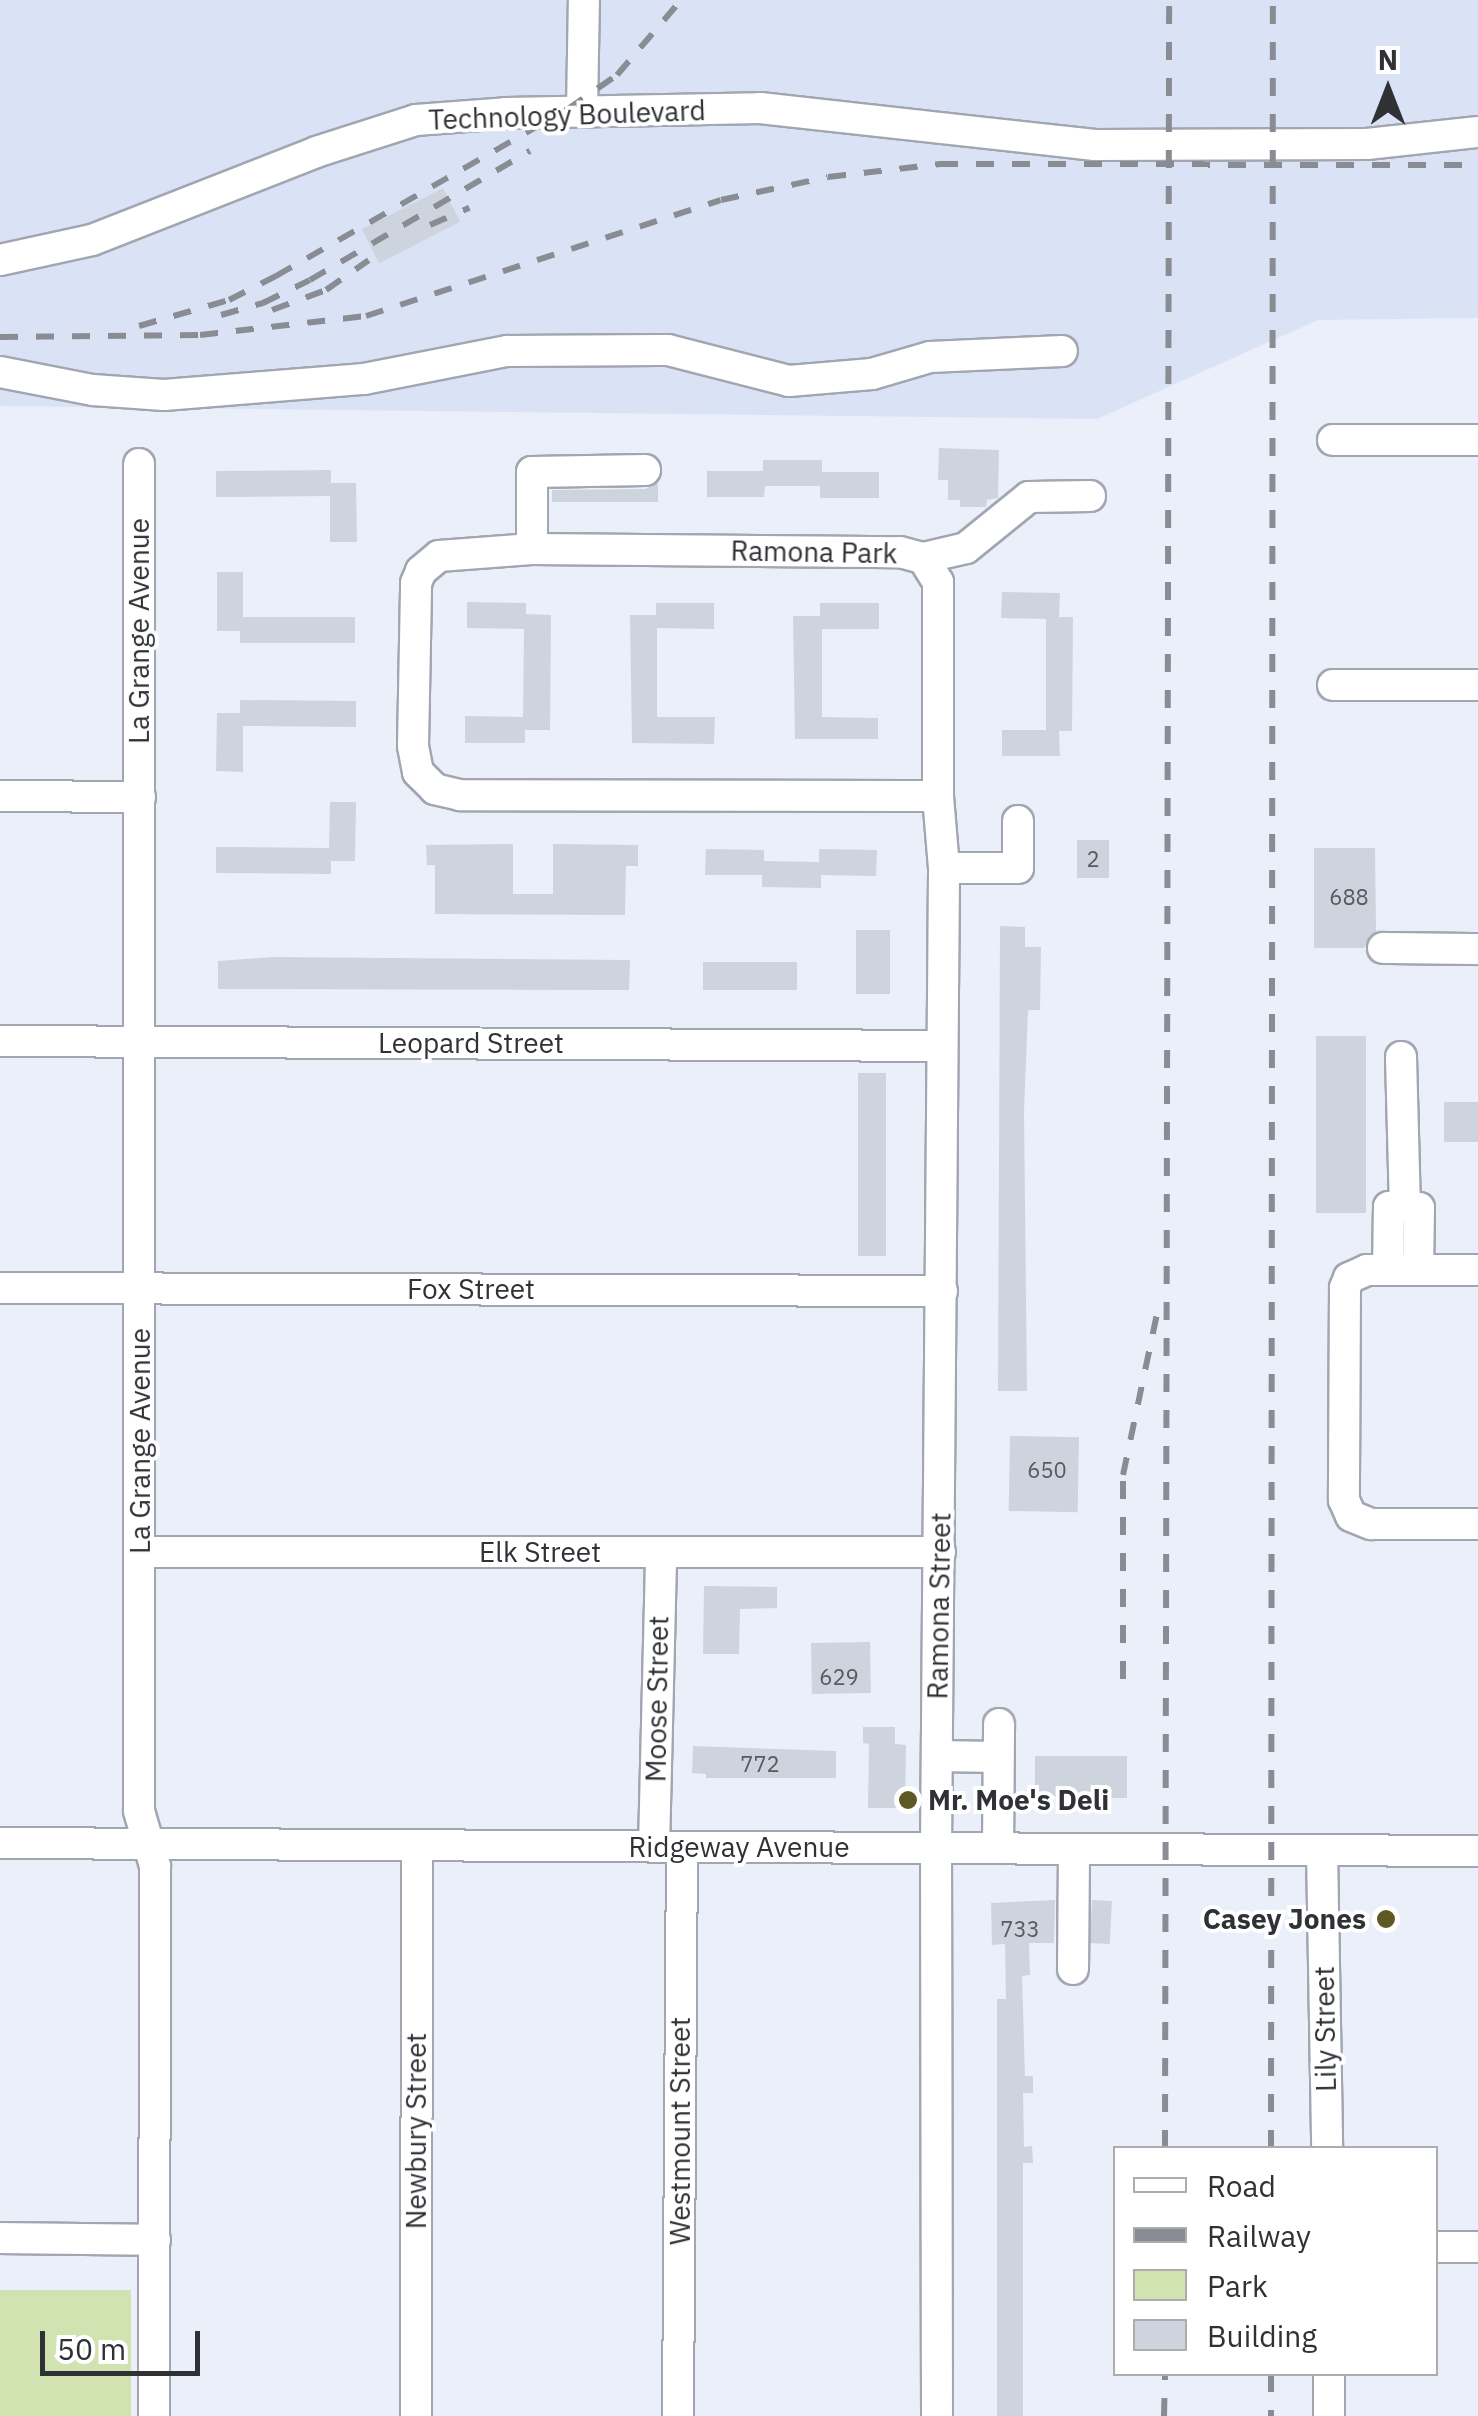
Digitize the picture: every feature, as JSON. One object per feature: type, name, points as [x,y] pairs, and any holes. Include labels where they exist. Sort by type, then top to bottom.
[{"type":"street","points":[[582,110],[584,0]]},
{"type":"street","name":"Technology Boulevard","points":[[0,260],[92,240],[316,152],[416,120],[582,110],[760,108],[1095,146],[1367,144],[1478,132]]},
{"type":"street","points":[[0,372],[93,390],[164,395],[364,379],[507,351],[668,350],[790,381],[872,374],[930,357],[1062,351]]},
{"type":"street","points":[[1333,440],[1478,440]]},
{"type":"street","name":"La Grange Avenue","points":[[139,464],[138,1811],[155,1866],[154,2416]]},
{"type":"street","points":[[532,550],[532,472],[645,470]]},
{"type":"street","points":[[924,558],[966,548],[1030,497],[1090,496]]},
{"type":"street","name":"Ramona Park","points":[[532,550],[900,552],[924,558],[938,582],[938,796],[460,795],[435,789],[418,772],[413,746],[416,583],[421,571],[438,556],[532,550]]},
{"type":"street","points":[[1333,685],[1478,685]]},
{"type":"street","points":[[0,796],[140,797]]},
{"type":"street","name":"Ramona Street","points":[[937,2416],[936,1848],[944,868],[938,796]]},
{"type":"street","points":[[944,868],[1018,868],[1018,821]]},
{"type":"street","points":[[1383,948],[1478,948]]},
{"type":"street","name":"Leopard Street","points":[[0,1041],[942,1046]]},
{"type":"street","points":[[1401,1056],[1405,1207],[1419,1208],[1403,1270]]},
{"type":"street","points":[[1478,1270],[1354,1273],[1346,1288],[1345,1308],[1344,1500],[1351,1516],[1371,1524],[1478,1524]]},
{"type":"street","name":"Fox Street","points":[[0,1288],[942,1291]]},
{"type":"street","name":"Elk Street","points":[[140,1552],[940,1552]]},
{"type":"street","name":"Moose Street","points":[[661,1552],[668,1847]]},
{"type":"street","points":[[998,1848],[999,1724]]},
{"type":"street","points":[[937,1756],[998,1756]]},
{"type":"street","name":"Ridgeway Avenue","points":[[0,1843],[1478,1851]]},
{"type":"street","name":"Newbury Street","points":[[416,2416],[417,1846]]},
{"type":"street","name":"Westmount Street","points":[[668,1847],[678,2416]]},
{"type":"street","points":[[1073,1969],[1074,1848]]},
{"type":"street","name":"Lily Street","points":[[1322,1850],[1327,2146]]},
{"type":"street","points":[[0,2238],[155,2240]]},
{"type":"street","points":[[1438,2247],[1478,2247]]},
{"type":"street","points":[[1329,2376],[1329,2416]]},
{"type":"shaded area","points":[[0,0],[1478,0],[1478,318],[1318,320],[1097,419],[0,406]]},
{"type":"green space","points":[[0,2290],[131,2290],[131,2416],[0,2416]]},
{"type":"building","points":[[443,188],[460,222],[379,263],[362,229]]},
{"type":"building","points":[[939,448],[999,450],[998,498],[987,500],[986,507],[960,507],[960,500],[948,500],[948,480],[938,480]]},
{"type":"building","points":[[763,460],[822,460],[822,472],[879,472],[879,498],[820,498],[820,486],[765,486],[764,497],[707,497],[707,471],[763,471]]},
{"type":"building","points":[[331,470],[331,483],[356,483],[357,542],[330,542],[330,496],[216,497],[216,471]]},
{"type":"building","points":[[658,483],[658,502],[552,502],[552,490],[645,489]]},
{"type":"building","points":[[217,572],[243,572],[243,617],[355,617],[355,643],[240,643],[240,631],[217,631]]},
{"type":"building","points":[[1002,592],[1060,593],[1059,617],[1073,617],[1072,731],[1059,731],[1060,756],[1002,756],[1002,730],[1046,730],[1046,619],[1001,618]]},
{"type":"building","points":[[467,602],[526,603],[526,614],[551,615],[550,730],[525,730],[525,743],[465,743],[465,716],[523,717],[524,629],[467,628]]},
{"type":"building","points":[[656,603],[714,603],[714,629],[657,628],[657,717],[715,717],[714,744],[632,743],[630,615],[656,615]]},
{"type":"building","points":[[820,603],[879,603],[879,629],[822,629],[822,717],[878,718],[878,739],[795,739],[793,616],[820,616]]},
{"type":"building","points":[[240,700],[356,701],[356,727],[243,726],[243,772],[216,771],[217,713],[240,713]]},
{"type":"building","points":[[330,802],[356,802],[355,861],[331,861],[331,874],[216,873],[216,847],[329,848]]},
{"type":"building","points":[[1077,840],[1109,840],[1109,878],[1077,878]]},
{"type":"building","points":[[513,844],[513,894],[553,894],[553,844],[638,845],[638,866],[626,866],[625,915],[435,914],[435,865],[427,865],[426,845]]},
{"type":"building","points":[[1314,848],[1375,848],[1376,931],[1364,948],[1314,948]]},
{"type":"building","points":[[706,849],[764,850],[764,861],[819,862],[819,849],[877,850],[876,876],[821,875],[821,888],[762,887],[762,875],[705,875]]},
{"type":"building","points":[[1000,926],[1025,927],[1025,947],[1041,947],[1040,1010],[1028,1010],[1024,1111],[1027,1391],[998,1391]]},
{"type":"building","points":[[856,930],[890,930],[890,994],[856,994]]},
{"type":"building","points":[[273,957],[630,960],[629,990],[218,989],[218,961]]},
{"type":"building","points":[[703,962],[797,962],[797,990],[703,990]]},
{"type":"building","points":[[1316,1036],[1366,1036],[1366,1213],[1316,1213]]},
{"type":"building","points":[[858,1073],[886,1073],[886,1256],[858,1256]]},
{"type":"building","points":[[1444,1102],[1478,1102],[1478,1142],[1444,1142]]},
{"type":"building","points":[[1010,1436],[1079,1437],[1078,1512],[1009,1511]]},
{"type":"building","points":[[704,1586],[777,1587],[777,1608],[740,1609],[739,1654],[703,1654]]},
{"type":"building","points":[[870,1642],[871,1693],[812,1694],[811,1643]]},
{"type":"building","points":[[863,1727],[895,1727],[895,1744],[906,1745],[905,1808],[868,1808],[869,1744],[863,1743]]},
{"type":"building","points":[[693,1746],[836,1751],[836,1778],[706,1778],[706,1774],[692,1773]]},
{"type":"building","points":[[1035,1756],[1127,1756],[1127,1798],[1035,1798]]},
{"type":"building","points":[[1055,1900],[1054,1943],[1029,1943],[1030,1975],[1022,1976],[1025,2076],[1033,2076],[1033,2093],[1023,2093],[1024,2147],[1032,2146],[1033,2163],[1023,2163],[1023,2416],[997,2416],[997,1999],[1006,1999],[1005,1944],[992,1945],[991,1903]]},
{"type":"building","points":[[1092,1900],[1112,1901],[1110,1944],[1090,1943]]},
{"type":"railway","points":[[139,326],[229,300],[568,109],[617,75],[681,0]]},
{"type":"railway","points":[[1165,2146],[1169,0]]},
{"type":"railway","points":[[1271,2146],[1273,0]]},
{"type":"railway","points":[[221,315],[263,303],[310,280],[530,151]]},
{"type":"railway","points":[[0,337],[200,335],[366,316],[721,200],[828,177],[940,164],[1478,165]]},
{"type":"railway","points":[[430,225],[469,208]]},
{"type":"railway","points":[[272,310],[326,290],[369,260]]},
{"type":"railway","points":[[1123,1679],[1123,1475],[1157,1313]]},
{"type":"railway","points":[[1164,2416],[1165,2376]]},
{"type":"railway","points":[[1271,2376],[1271,2416]]},
{"type":"place","name":"Mr. Moe's Deli","points":[[908,1800]]},
{"type":"place","name":"Casey Jones","points":[[1386,1919]]}]
